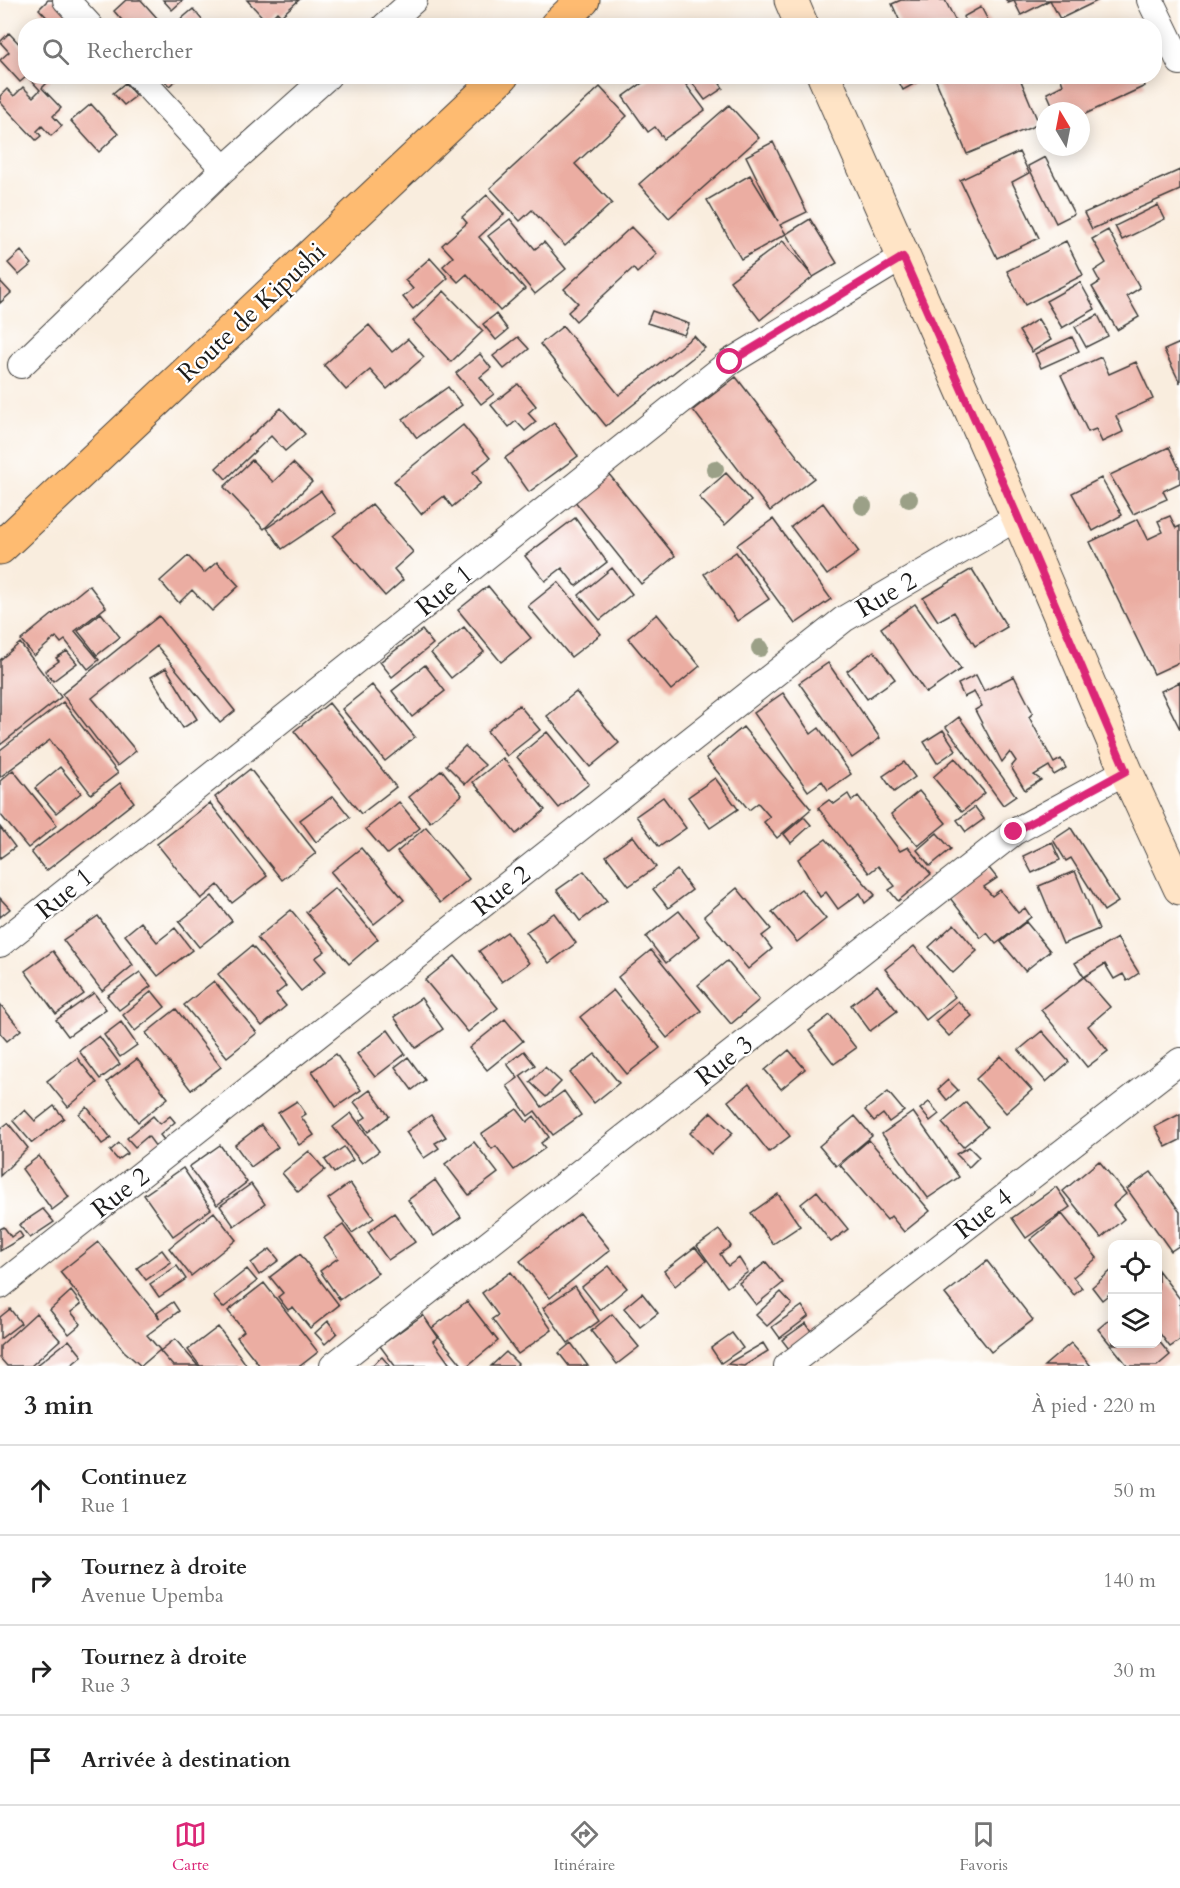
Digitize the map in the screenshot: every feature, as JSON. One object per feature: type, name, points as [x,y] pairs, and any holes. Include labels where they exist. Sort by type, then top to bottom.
[{"type":"highway","points":[[564,18],[583,0]]},
{"type":"highway","name":"Route de Kipushi","points":[[0,548],[493,84]]},
{"type":"street","points":[[66,0],[83,18]]},
{"type":"street","points":[[394,18],[414,0]]},
{"type":"street","points":[[791,0],[799,18]]},
{"type":"street","points":[[1150,0],[1159,18]]},
{"type":"street","points":[[1162,25],[1180,62]]},
{"type":"street","points":[[145,84],[224,170]]},
{"type":"street","points":[[21,365],[224,170],[319,84]]},
{"type":"street","points":[[827,84],[1018,517],[1126,771],[1180,888]]},
{"type":"street","name":"Rue 1","points":[[0,944],[730,362],[903,257]]},
{"type":"street","name":"Rue 2","points":[[0,1286],[844,619],[1018,517]]},
{"type":"street","name":"Rue 3","points":[[333,1366],[1014,832],[1126,771]]},
{"type":"street","name":"Rue 4","points":[[787,1366],[1180,1061]]},
{"type":"building","points":[[48,0],[58,0],[75,18],[47,18],[39,9]]},
{"type":"building","points":[[126,0],[141,0],[157,18],[120,18],[114,11]]},
{"type":"building","points":[[163,0],[183,0],[172,10]]},
{"type":"building","points":[[247,0],[299,0],[281,16],[277,12],[271,18],[263,18]]},
{"type":"building","points":[[901,0],[945,0],[954,18],[898,18],[892,4]]},
{"type":"building","points":[[1006,0],[1050,0],[1021,15],[1014,1],[1008,3]]},
{"type":"building","points":[[1050,0],[1099,0],[1062,18],[1059,18]]},
{"type":"building","points":[[981,7],[987,18],[964,18]]},
{"type":"building","points":[[193,9],[200,18],[182,18]]},
{"type":"building","points":[[9,33],[18,43],[18,80],[0,60],[9,52],[0,42]]},
{"type":"building","points":[[34,84],[46,84],[42,88],[61,108],[53,116],[62,126],[51,136],[42,126],[37,131],[41,136],[36,140],[0,102],[0,96],[7,89],[14,96],[23,87],[33,97],[40,90]]},
{"type":"building","points":[[126,84],[136,96],[124,105],[113,93]]},
{"type":"building","points":[[641,84],[687,84],[705,110],[664,139],[655,127],[648,132],[623,97]]},
{"type":"building","points":[[693,84],[720,84],[723,88],[705,100]]},
{"type":"building","points":[[900,84],[914,84],[903,90]]},
{"type":"building","points":[[937,84],[1022,84],[1036,117],[1036,125],[967,154]]},
{"type":"building","points":[[1063,84],[1144,84],[1145,86],[1090,112],[1090,102],[1051,102],[1047,93]]},
{"type":"building","points":[[600,87],[627,116],[575,164],[612,203],[565,246],[532,210],[520,221],[490,188]]},
{"type":"building","points":[[91,104],[118,134],[99,152],[71,121]]},
{"type":"building","points":[[729,105],[759,138],[669,218],[639,184]]},
{"type":"building","points":[[773,142],[807,212],[780,225],[786,234],[741,259],[707,200],[750,175],[778,221],[746,156]]},
{"type":"building","points":[[1019,152],[1029,173],[1012,182],[1039,238],[997,258],[960,180]]},
{"type":"building","points":[[1045,157],[1074,214],[1056,223],[1028,166]]},
{"type":"building","points":[[1180,170],[1180,190],[1092,229],[1084,213]]},
{"type":"building","points":[[487,195],[504,214],[479,237],[525,289],[500,311],[467,274],[458,282],[443,266],[453,257],[442,245],[467,223],[462,217]]},
{"type":"building","points":[[1158,205],[1165,219],[1122,240],[1115,226]]},
{"type":"building","points":[[510,219],[535,249],[544,242],[566,269],[535,294],[488,236]]},
{"type":"building","points":[[810,219],[837,263],[813,277],[786,234]]},
{"type":"building","points":[[631,227],[657,254],[637,273],[633,268],[576,321],[568,312],[578,303],[564,289]]},
{"type":"building","points":[[1108,230],[1140,288],[1127,296],[1139,317],[1117,330],[1092,287],[1100,282],[1094,271],[1106,263],[1092,239]]},
{"type":"building","points":[[783,241],[813,277],[760,320],[730,281]]},
{"type":"building","points":[[1066,241],[1083,275],[1025,305],[1007,271]]},
{"type":"building","points":[[21,251],[32,264],[19,275],[8,263]]},
{"type":"building","points":[[430,258],[448,278],[413,309],[403,297],[413,289],[405,280]]},
{"type":"building","points":[[0,281],[11,293],[0,303]]},
{"type":"building","points":[[1080,282],[1095,309],[1062,328],[1046,301]]},
{"type":"building","points":[[444,291],[483,331],[451,362],[413,321]]},
{"type":"building","points":[[652,311],[689,324],[684,335],[647,323]]},
{"type":"building","points":[[496,314],[508,330],[496,340],[483,324]]},
{"type":"building","points":[[1098,315],[1108,336],[1086,347],[1075,327]]},
{"type":"building","points":[[1038,319],[1051,340],[1032,352],[1019,331]]},
{"type":"building","points":[[369,325],[392,352],[408,339],[424,357],[387,389],[370,370],[346,390],[324,365]]},
{"type":"building","points":[[563,326],[619,395],[694,336],[705,348],[606,426],[540,344]]},
{"type":"building","points":[[518,337],[529,349],[504,369],[493,356]]},
{"type":"building","points":[[1072,337],[1079,351],[1041,368],[1035,354]]},
{"type":"building","points":[[1180,343],[1180,383],[1164,350]]},
{"type":"building","points":[[480,354],[491,368],[480,377],[494,394],[481,404],[456,373]]},
{"type":"building","points":[[1101,357],[1109,374],[1136,362],[1153,399],[1116,416],[1123,432],[1102,442],[1096,429],[1088,432],[1061,375]]},
{"type":"building","points":[[736,377],[814,478],[770,511],[693,410]]},
{"type":"building","points":[[518,384],[536,406],[528,413],[536,422],[525,431],[516,421],[509,427],[491,405]]},
{"type":"building","points":[[448,387],[462,405],[417,438],[403,419]]},
{"type":"building","points":[[281,408],[305,434],[285,451],[271,436],[226,479],[216,468]]},
{"type":"building","points":[[554,423],[578,456],[529,492],[505,458]]},
{"type":"building","points":[[463,425],[490,458],[473,472],[481,483],[452,507],[444,496],[421,514],[394,481]]},
{"type":"building","points":[[1169,447],[1180,470],[1180,483],[1163,491],[1167,499],[1133,514],[1110,475]]},
{"type":"building","points":[[252,460],[273,482],[293,463],[312,482],[264,529],[224,487]]},
{"type":"building","points":[[608,473],[675,556],[641,584],[574,500]]},
{"type":"building","points":[[726,473],[751,501],[725,525],[699,497]]},
{"type":"building","points":[[1101,478],[1122,515],[1093,531],[1072,493]]},
{"type":"building","points":[[321,491],[336,513],[282,549],[267,528]]},
{"type":"building","points":[[823,503],[859,552],[827,575],[791,527]]},
{"type":"building","points":[[372,504],[413,552],[394,569],[403,580],[385,596],[333,536]]},
{"type":"building","points":[[1170,516],[1176,528],[1180,526],[1180,662],[1154,674],[1090,542],[1138,519],[1148,539],[1163,532],[1158,521]]},
{"type":"building","points":[[575,518],[607,562],[576,586],[562,568],[545,581],[525,556]]},
{"type":"building","points":[[773,519],[831,599],[795,624],[737,545]]},
{"type":"building","points":[[736,552],[769,599],[737,621],[704,574]]},
{"type":"building","points":[[188,556],[204,573],[217,562],[239,586],[212,611],[192,590],[179,603],[160,581]]},
{"type":"building","points":[[612,568],[632,594],[600,620],[579,595]]},
{"type":"building","points":[[972,569],[1007,627],[975,646],[954,612],[938,621],[923,598]]},
{"type":"building","points":[[558,582],[601,634],[571,657],[528,606]]},
{"type":"building","points":[[89,585],[106,607],[75,631],[99,660],[88,669],[65,640],[61,643],[56,637],[34,656],[21,640]]},
{"type":"building","points":[[488,586],[531,638],[501,662],[458,610]]},
{"type":"building","points":[[915,604],[961,669],[926,693],[881,628]]},
{"type":"building","points":[[101,613],[120,637],[97,655],[78,631]]},
{"type":"building","points":[[657,614],[700,666],[671,690],[628,638]]},
{"type":"building","points":[[159,616],[235,711],[220,723],[157,646],[92,698],[136,751],[117,766],[62,694]]},
{"type":"building","points":[[464,627],[484,652],[451,678],[431,653]]},
{"type":"building","points":[[422,630],[433,644],[392,677],[380,662]]},
{"type":"building","points":[[20,643],[61,697],[0,745],[0,660]]},
{"type":"building","points":[[67,651],[77,663],[53,681],[45,671],[59,661],[56,658]]},
{"type":"building","points":[[874,651],[895,679],[867,699],[847,671]]},
{"type":"building","points":[[828,663],[880,738],[852,758],[799,683]]},
{"type":"building","points":[[425,665],[445,691],[412,717],[392,691]]},
{"type":"building","points":[[166,668],[197,719],[183,728],[151,677]]},
{"type":"building","points":[[976,675],[984,691],[1014,676],[1033,713],[1029,717],[1054,763],[1061,759],[1066,768],[1054,775],[1049,766],[1034,775],[1041,780],[1025,790],[1011,767],[1016,761],[1010,752],[1002,762],[975,710],[982,706],[974,692],[964,697],[958,684]]},
{"type":"building","points":[[1180,682],[1180,729],[1161,691]]},
{"type":"building","points":[[372,685],[415,737],[385,761],[342,709]]},
{"type":"building","points":[[576,692],[619,743],[590,767],[547,716]]},
{"type":"building","points":[[783,693],[811,734],[819,728],[851,774],[828,790],[822,781],[808,791],[754,713]]},
{"type":"building","points":[[63,702],[118,773],[91,794],[50,740],[0,777],[0,750]]},
{"type":"building","points":[[329,703],[396,787],[361,814],[294,731]]},
{"type":"building","points":[[519,705],[540,730],[507,756],[487,731]]},
{"type":"building","points":[[959,717],[1016,796],[1003,805],[946,727]]},
{"type":"building","points":[[743,727],[811,809],[777,838],[764,822],[770,817],[758,803],[749,810],[706,758]]},
{"type":"building","points":[[943,730],[956,750],[937,763],[924,742]]},
{"type":"building","points":[[547,732],[589,784],[559,808],[517,757]]},
{"type":"building","points":[[465,746],[485,765],[465,784],[446,765]]},
{"type":"building","points":[[503,758],[545,810],[516,834],[473,782]]},
{"type":"building","points":[[955,758],[985,793],[962,812],[933,777]]},
{"type":"building","points":[[904,762],[915,777],[894,792],[883,776]]},
{"type":"building","points":[[60,767],[81,793],[56,813],[35,788]]},
{"type":"building","points":[[250,769],[316,853],[282,880],[215,797]]},
{"type":"building","points":[[13,770],[57,825],[28,848],[0,814],[0,781]]},
{"type":"building","points":[[442,770],[462,795],[430,822],[409,797]]},
{"type":"building","points":[[715,778],[738,809],[710,828],[688,797]]},
{"type":"building","points":[[120,783],[134,802],[46,871],[31,852]]},
{"type":"building","points":[[919,791],[946,823],[918,846],[891,814]]},
{"type":"building","points":[[848,794],[852,801],[858,796],[900,851],[908,847],[931,874],[898,901],[889,890],[895,886],[878,866],[869,873],[818,808],[829,800],[834,804]]},
{"type":"building","points":[[333,796],[350,817],[316,842],[300,820]]},
{"type":"building","points":[[663,797],[686,828],[659,847],[636,816]]},
{"type":"building","points":[[399,802],[420,828],[387,854],[366,829]]},
{"type":"building","points":[[210,803],[267,876],[232,903],[218,885],[201,899],[157,844]]},
{"type":"building","points":[[975,807],[984,819],[966,832],[957,820]]},
{"type":"building","points":[[804,817],[811,825],[791,843],[784,834]]},
{"type":"building","points":[[0,827],[15,847],[0,858]]},
{"type":"building","points":[[426,827],[469,879],[440,903],[397,852]]},
{"type":"building","points":[[1071,828],[1118,902],[1104,911],[1071,858],[1066,861],[1053,840]]},
{"type":"building","points":[[937,833],[951,849],[930,866],[917,850]]},
{"type":"building","points":[[633,836],[656,867],[629,886],[606,856]]},
{"type":"building","points":[[826,839],[875,895],[865,903],[860,893],[838,909],[826,892],[820,897],[798,859]]},
{"type":"building","points":[[1052,842],[1060,860],[1032,873],[1023,856]]},
{"type":"building","points":[[361,848],[404,900],[374,924],[331,872]]},
{"type":"building","points":[[989,868],[997,878],[984,887],[992,896],[1000,890],[1018,913],[1025,908],[1031,917],[996,944],[987,933],[981,938],[950,898]]},
{"type":"building","points":[[677,870],[692,890],[668,908],[653,889]]},
{"type":"building","points":[[584,871],[607,901],[580,921],[557,890]]},
{"type":"building","points":[[1075,871],[1099,929],[1063,944],[1039,886]]},
{"type":"building","points":[[335,888],[378,939],[349,964],[306,912]]},
{"type":"building","points":[[737,888],[771,929],[762,936],[772,949],[748,969],[704,916]]},
{"type":"building","points":[[801,889],[826,919],[797,942],[772,912]]},
{"type":"building","points":[[212,896],[232,921],[199,947],[179,922]]},
{"type":"building","points":[[0,898],[10,909],[0,917]]},
{"type":"building","points":[[291,910],[325,951],[315,958],[326,971],[301,991],[257,938]]},
{"type":"building","points":[[679,911],[699,936],[666,963],[646,937]]},
{"type":"building","points":[[554,913],[576,943],[549,963],[526,932]]},
{"type":"building","points":[[98,916],[133,965],[102,991],[63,940]]},
{"type":"building","points":[[141,922],[157,942],[175,928],[192,950],[158,976],[125,935]]},
{"type":"building","points":[[1026,922],[1050,951],[1025,971],[1001,942]]},
{"type":"building","points":[[954,924],[977,951],[953,973],[929,947]]},
{"type":"building","points":[[507,932],[529,963],[502,982],[479,951]]},
{"type":"building","points":[[1117,938],[1139,973],[1127,981],[1123,974],[1114,979],[1105,964],[1084,977],[1075,963]]},
{"type":"building","points":[[252,946],[286,986],[276,994],[286,1006],[262,1026],[218,974]]},
{"type":"building","points":[[914,946],[955,997],[926,1020],[885,969]]},
{"type":"building","points":[[651,950],[701,1011],[667,1038],[618,977]]},
{"type":"building","points":[[53,951],[84,994],[56,1014],[25,971]]},
{"type":"building","points":[[455,956],[498,1008],[468,1032],[425,980]]},
{"type":"building","points":[[727,961],[759,1000],[731,1024],[698,985]]},
{"type":"building","points":[[140,972],[151,986],[119,1010],[107,996]]},
{"type":"building","points":[[1084,977],[1110,1007],[1088,1026],[1108,1051],[1087,1067],[1041,1010]]},
{"type":"building","points":[[214,981],[257,1033],[227,1057],[184,1005]]},
{"type":"building","points":[[877,985],[897,1011],[870,1031],[851,1005]]},
{"type":"building","points":[[613,990],[660,1048],[627,1074],[580,1017]]},
{"type":"building","points":[[152,991],[165,1007],[135,1031],[123,1015]]},
{"type":"building","points":[[94,993],[106,1009],[68,1036],[56,1020]]},
{"type":"building","points":[[421,998],[443,1029],[416,1048],[394,1017]]},
{"type":"building","points":[[958,1001],[972,1016],[949,1036],[935,1021]]},
{"type":"building","points":[[0,1004],[21,1030],[7,1041],[0,1033]]},
{"type":"building","points":[[176,1009],[221,1067],[191,1090],[146,1033]]},
{"type":"building","points":[[830,1015],[856,1048],[834,1064],[809,1031]]},
{"type":"building","points":[[505,1019],[523,1041],[487,1070],[469,1048]]},
{"type":"building","points":[[121,1022],[137,1045],[120,1057],[104,1035]]},
{"type":"building","points":[[388,1030],[405,1054],[375,1077],[357,1054]]},
{"type":"building","points":[[1042,1031],[1069,1062],[1046,1082],[1019,1050]]},
{"type":"building","points":[[99,1036],[120,1064],[100,1079],[79,1051]]},
{"type":"building","points":[[789,1050],[805,1069],[781,1089],[765,1070]]},
{"type":"building","points":[[524,1051],[535,1065],[520,1076],[542,1107],[564,1091],[581,1115],[553,1135],[535,1111],[528,1116],[507,1086],[518,1078],[507,1064]]},
{"type":"building","points":[[336,1054],[361,1090],[336,1107],[312,1071]]},
{"type":"building","points":[[595,1054],[619,1083],[594,1103],[570,1073]]},
{"type":"building","points":[[1001,1056],[1032,1090],[1006,1113],[976,1079]]},
{"type":"building","points":[[408,1057],[425,1080],[412,1090],[395,1067]]},
{"type":"building","points":[[77,1058],[97,1083],[68,1107],[47,1081]]},
{"type":"building","points":[[137,1059],[168,1098],[138,1122],[107,1082]]},
{"type":"building","points":[[545,1067],[561,1082],[546,1097],[530,1082]]},
{"type":"building","points":[[948,1080],[958,1090],[947,1100],[938,1089]]},
{"type":"building","points":[[749,1084],[790,1136],[769,1152],[728,1101]]},
{"type":"building","points":[[370,1090],[389,1116],[368,1132],[360,1121],[366,1117],[354,1102]]},
{"type":"building","points":[[888,1092],[904,1111],[889,1122],[883,1114],[874,1121],[865,1110]]},
{"type":"building","points":[[297,1101],[306,1114],[301,1117],[314,1135],[299,1145],[278,1113]]},
{"type":"building","points":[[929,1102],[939,1114],[930,1121],[920,1109]]},
{"type":"building","points":[[966,1102],[987,1127],[963,1147],[942,1123]]},
{"type":"building","points":[[54,1106],[64,1118],[32,1143],[13,1121],[25,1110],[35,1121]]},
{"type":"building","points":[[87,1107],[111,1138],[102,1144],[79,1114]]},
{"type":"building","points":[[517,1109],[527,1122],[534,1116],[549,1137],[541,1143],[545,1148],[514,1170],[496,1146],[492,1149],[481,1134]]},
{"type":"building","points":[[711,1112],[733,1133],[711,1154],[690,1133]]},
{"type":"building","points":[[913,1112],[959,1177],[928,1198],[882,1134]]},
{"type":"building","points":[[351,1113],[379,1151],[362,1163],[333,1127]]},
{"type":"building","points":[[1180,1114],[1180,1140],[1166,1147],[1155,1127]]},
{"type":"building","points":[[431,1115],[446,1137],[435,1143],[439,1148],[424,1158],[406,1132]]},
{"type":"building","points":[[153,1116],[160,1124],[170,1116],[175,1122],[160,1135],[164,1140],[156,1147],[148,1136],[135,1147],[127,1138]]},
{"type":"building","points":[[855,1116],[872,1136],[836,1166],[819,1146]]},
{"type":"building","points":[[8,1123],[28,1148],[0,1176],[0,1129]]},
{"type":"building","points":[[261,1125],[278,1147],[251,1167],[235,1145]]},
{"type":"building","points":[[869,1140],[930,1211],[904,1232],[891,1216],[887,1220],[840,1165]]},
{"type":"building","points":[[474,1142],[498,1173],[469,1195],[445,1164]]},
{"type":"building","points":[[119,1143],[128,1153],[118,1160],[110,1151]]},
{"type":"building","points":[[220,1145],[247,1182],[217,1205],[189,1167]]},
{"type":"building","points":[[344,1147],[353,1160],[334,1173],[325,1160]]},
{"type":"building","points":[[969,1147],[979,1157],[969,1167],[956,1154]]},
{"type":"building","points":[[309,1151],[325,1170],[298,1192],[282,1173]]},
{"type":"building","points":[[39,1156],[69,1197],[52,1210],[22,1169]]},
{"type":"building","points":[[1099,1161],[1126,1194],[1113,1205],[1124,1219],[1101,1238],[1063,1191]]},
{"type":"building","points":[[183,1168],[211,1209],[173,1236],[144,1195]]},
{"type":"building","points":[[1151,1172],[1180,1212],[1180,1245],[1171,1251],[1127,1189]]},
{"type":"building","points":[[435,1180],[461,1217],[434,1236],[408,1200]]},
{"type":"building","points":[[350,1183],[374,1218],[352,1233],[328,1199]]},
{"type":"building","points":[[251,1184],[265,1204],[234,1226],[220,1206]]},
{"type":"building","points":[[1056,1187],[1070,1207],[1026,1238],[1012,1218]]},
{"type":"building","points":[[817,1191],[848,1229],[831,1242],[801,1204]]},
{"type":"building","points":[[778,1194],[800,1226],[773,1244],[751,1213]]},
{"type":"building","points":[[43,1209],[54,1222],[30,1238],[19,1225]]},
{"type":"building","points":[[214,1212],[236,1240],[191,1276],[169,1248]]},
{"type":"building","points":[[394,1213],[415,1242],[388,1260],[368,1232]]},
{"type":"building","points":[[580,1213],[610,1250],[550,1298],[520,1261]]},
{"type":"building","points":[[1062,1214],[1097,1258],[1073,1277],[1082,1288],[1074,1295],[1030,1240]]},
{"type":"building","points":[[343,1225],[378,1273],[340,1300],[320,1271],[338,1258],[324,1238]]},
{"type":"building","points":[[4,1227],[11,1237],[19,1231],[23,1237],[0,1251],[0,1229]]},
{"type":"building","points":[[719,1230],[731,1246],[720,1254],[728,1266],[739,1258],[748,1272],[727,1287],[697,1246]]},
{"type":"building","points":[[98,1242],[160,1319],[157,1313],[173,1302],[179,1311],[147,1335],[160,1350],[141,1366],[124,1351],[60,1272]]},
{"type":"building","points":[[695,1247],[706,1261],[675,1286],[664,1271]]},
{"type":"building","points":[[270,1249],[279,1260],[259,1275],[251,1263]]},
{"type":"building","points":[[162,1250],[171,1262],[146,1280],[137,1268]]},
{"type":"building","points":[[300,1254],[339,1305],[310,1328],[293,1307],[288,1310],[278,1297],[283,1293],[270,1277]]},
{"type":"building","points":[[987,1261],[1033,1320],[991,1352],[945,1294]]},
{"type":"building","points":[[766,1262],[783,1283],[756,1305],[739,1283]]},
{"type":"building","points":[[177,1266],[186,1279],[159,1297],[150,1284]]},
{"type":"building","points":[[609,1266],[627,1288],[600,1310],[582,1287]]},
{"type":"building","points":[[247,1269],[257,1281],[223,1308],[213,1296]]},
{"type":"building","points":[[511,1272],[552,1330],[518,1354],[492,1319],[498,1315],[482,1293]]},
{"type":"building","points":[[1108,1273],[1108,1295],[1102,1300],[1092,1287]]},
{"type":"building","points":[[1162,1275],[1180,1299],[1180,1340],[1170,1347],[1162,1336]]},
{"type":"building","points":[[264,1283],[318,1352],[300,1366],[260,1366],[237,1337],[244,1331],[228,1311]]},
{"type":"building","points":[[575,1286],[599,1321],[568,1343],[543,1308]]},
{"type":"building","points":[[71,1291],[81,1304],[71,1312],[81,1324],[69,1334],[50,1310]]},
{"type":"building","points":[[781,1292],[792,1304],[767,1326],[756,1315]]},
{"type":"building","points":[[642,1293],[658,1313],[640,1327],[624,1308]]},
{"type":"building","points":[[467,1301],[498,1341],[467,1366],[463,1366],[432,1328]]},
{"type":"building","points":[[802,1306],[809,1316],[780,1338],[772,1327]]},
{"type":"building","points":[[10,1309],[21,1323],[0,1339],[0,1317]]},
{"type":"building","points":[[36,1313],[60,1340],[31,1366],[7,1366],[0,1358],[0,1346]]},
{"type":"building","points":[[612,1314],[639,1347],[617,1364],[591,1331]]},
{"type":"building","points":[[423,1315],[438,1337],[433,1341],[451,1366],[395,1366],[380,1346]]},
{"type":"building","points":[[1108,1320],[1108,1341],[1098,1329]]},
{"type":"building","points":[[328,1321],[337,1333],[325,1344],[315,1333]]},
{"type":"building","points":[[806,1323],[812,1333],[789,1349],[782,1340]]},
{"type":"building","points":[[218,1327],[247,1366],[200,1366],[188,1350]]},
{"type":"building","points":[[732,1333],[743,1348],[721,1363],[711,1348]]},
{"type":"building","points":[[175,1339],[198,1366],[173,1366],[160,1351]]},
{"type":"building","points":[[69,1340],[82,1356],[70,1366],[36,1366]]},
{"type":"building","points":[[571,1343],[588,1366],[569,1366],[559,1353]]},
{"type":"building","points":[[763,1343],[768,1351],[744,1366],[727,1364]]},
{"type":"building","points":[[1071,1343],[1091,1366],[1044,1366]]},
{"type":"building","points":[[1162,1345],[1170,1355],[1157,1366],[1128,1366],[1113,1348],[1162,1348]]},
{"type":"building","points":[[506,1352],[518,1364],[516,1366],[491,1366]]},
{"type":"building","points":[[382,1357],[390,1366],[371,1366]]},
{"type":"route","points":[[730,362],[903,257],[1018,517],[1126,771],[1014,832]]}]
